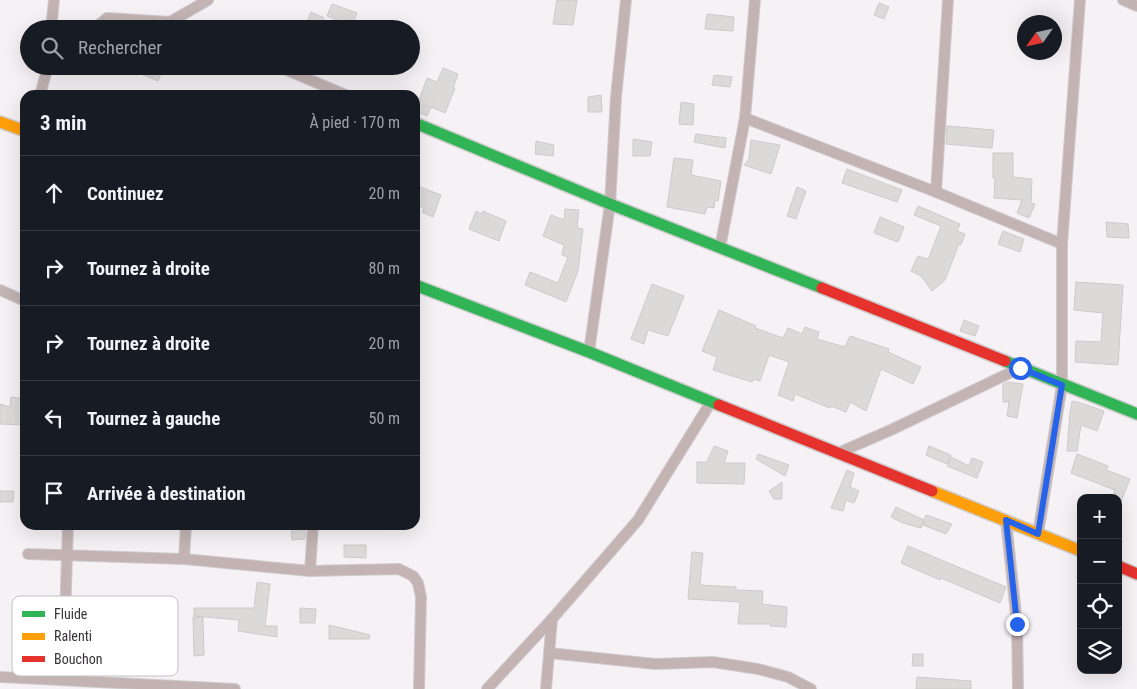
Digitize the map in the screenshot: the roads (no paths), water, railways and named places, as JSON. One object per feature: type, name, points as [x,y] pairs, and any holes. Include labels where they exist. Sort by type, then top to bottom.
[{"type":"street","points":[[52,20],[54,0]]},
{"type":"street","points":[[173,20],[208,0]]},
{"type":"street","points":[[589,352],[610,204],[616,97],[626,0]]},
{"type":"street","points":[[720,248],[745,118],[755,0]]},
{"type":"street","points":[[936,192],[948,0]]},
{"type":"street","points":[[1038,534],[1062,385],[1062,244],[1080,0]]},
{"type":"street","points":[[1123,0],[1137,6]]},
{"type":"street","points":[[105,20],[107,18],[138,20]]},
{"type":"street","points":[[41,90],[46,75]]},
{"type":"street","points":[[298,75],[334,90]]},
{"type":"street","points":[[745,118],[936,192],[1062,244]]},
{"type":"street","points":[[0,122],[20,129]]},
{"type":"street","points":[[420,126],[610,204],[1137,414]]},
{"type":"street","points":[[420,286],[589,352],[837,454],[1077,549]]},
{"type":"street","points":[[0,290],[20,299]]},
{"type":"street","points":[[837,454],[1020,368]]},
{"type":"street","points":[[487,689],[552,619],[638,520],[711,402]]},
{"type":"street","points":[[1006,520],[1017,624],[1018,689]]},
{"type":"street","points":[[65,596],[68,530]]},
{"type":"street","points":[[184,559],[186,530]]},
{"type":"street","points":[[310,571],[313,530]]},
{"type":"street","points":[[28,554],[184,559],[310,571],[399,569],[413,576],[418,583],[421,597],[419,689]]},
{"type":"street","points":[[1122,568],[1137,574]]},
{"type":"street","points":[[546,689],[552,619]]},
{"type":"street","points":[[549,653],[655,664],[713,662],[758,669],[781,675],[811,689]]},
{"type":"street","points":[[0,676],[235,689]]},
{"type":"street","points":[[63,676],[63,680]]}]
